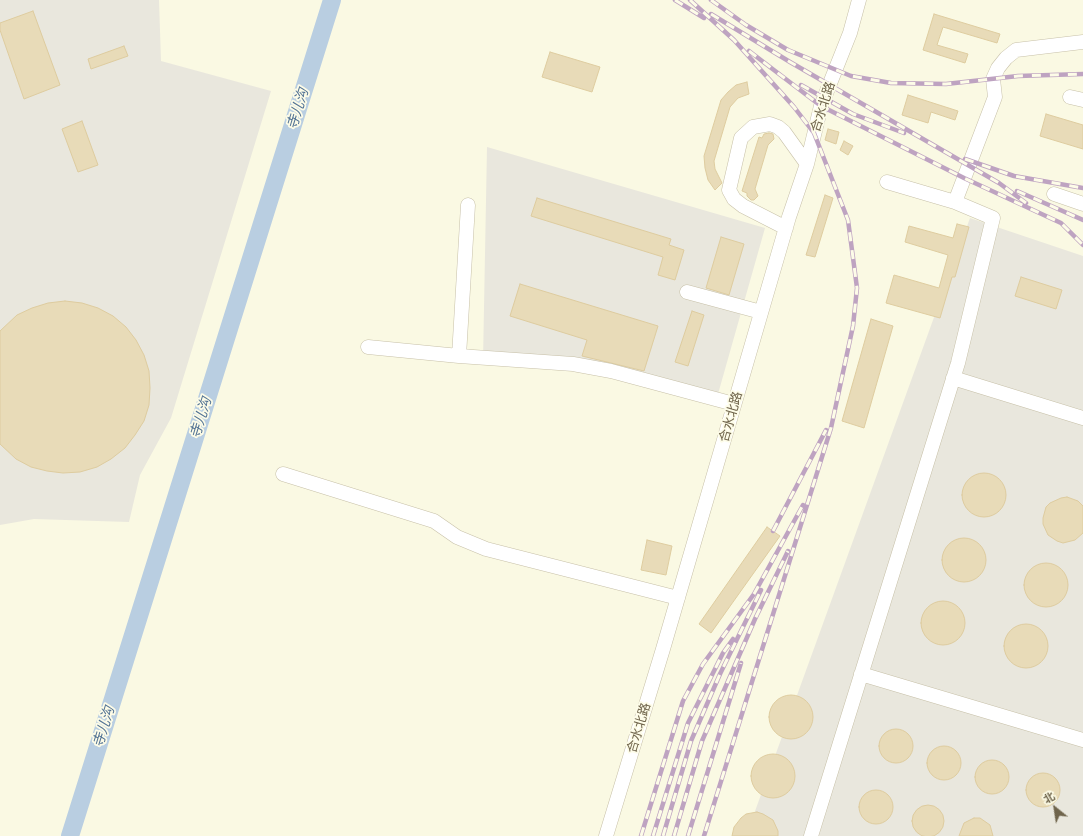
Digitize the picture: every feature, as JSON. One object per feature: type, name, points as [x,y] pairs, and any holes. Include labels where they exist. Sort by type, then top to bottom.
[{"type":"street","name":"合水北路","points":[[606,836],[678,598],[786,228],[807,164],[821,106],[850,33],[859,0]]},
{"type":"street","points":[[955,202],[995,97],[993,79],[998,68],[1006,58],[1016,50],[1083,42]]},
{"type":"street","points":[[786,228],[743,206],[734,199],[729,190],[741,138],[746,132],[757,125],[770,124],[778,127],[784,132],[807,164]]},
{"type":"street","points":[[811,836],[953,378],[993,218],[955,202],[887,182]]},
{"type":"street","points":[[1054,194],[1083,204]]},
{"type":"street","points":[[459,356],[468,205]]},
{"type":"street","points":[[687,292],[761,312]]},
{"type":"street","points":[[368,347],[459,356],[573,364],[611,371],[734,404]]},
{"type":"street","points":[[953,378],[1083,418]]},
{"type":"street","points":[[283,474],[434,521],[457,538],[486,549],[678,598]]},
{"type":"street","points":[[862,674],[1083,740]]},
{"type":"shaded area","points":[[0,0],[159,0],[161,61],[271,91],[171,418],[140,475],[129,522],[34,519],[0,525]]},
{"type":"shaded area","points":[[487,147],[765,228],[718,394],[582,359],[483,361]]},
{"type":"shaded area","points":[[970,218],[1083,256],[1083,836],[746,836]]},
{"type":"building","points":[[33,11],[60,85],[24,99],[0,30],[0,23]]},
{"type":"building","points":[[934,14],[1000,34],[997,43],[943,27],[937,45],[968,54],[965,63],[923,50]]},
{"type":"building","points":[[124,46],[128,56],[91,69],[88,59]]},
{"type":"building","points":[[550,52],[600,67],[592,92],[542,77]]},
{"type":"building","points":[[747,82],[749,94],[738,98],[730,107],[714,161],[715,169],[722,183],[715,190],[708,180],[704,156],[721,100],[736,85]]},
{"type":"building","points":[[908,95],[958,111],[955,120],[931,112],[928,123],[902,115]]},
{"type":"building","points":[[1046,114],[1083,125],[1083,149],[1040,136]]},
{"type":"building","points":[[82,121],[98,165],[78,172],[62,129]]},
{"type":"building","points":[[828,129],[839,132],[836,144],[825,140]]},
{"type":"building","points":[[764,134],[773,134],[774,139],[768,145],[755,189],[758,196],[754,200],[751,200],[747,196],[747,193],[742,191],[759,137],[762,138]]},
{"type":"building","points":[[844,141],[853,146],[848,155],[840,150]]},
{"type":"building","points":[[825,195],[833,198],[815,257],[806,255]]},
{"type":"building","points":[[537,198],[671,239],[669,245],[684,250],[675,280],[658,275],[663,257],[531,216]]},
{"type":"building","points":[[957,224],[969,227],[955,277],[952,277],[940,318],[886,303],[894,275],[939,288],[948,255],[905,242],[909,226],[953,238]]},
{"type":"building","points":[[721,237],[744,244],[729,295],[706,288]]},
{"type":"building","points":[[1021,277],[1062,290],[1056,309],[1015,296]]},
{"type":"building","points":[[520,284],[658,326],[644,371],[582,356],[587,340],[510,316]]},
{"type":"building","points":[[65,301],[82,303],[98,308],[113,316],[126,327],[136,340],[144,355],[149,371],[150,388],[149,405],[144,421],[125,448],[111,459],[97,467],[80,472],[63,473],[31,467],[16,459],[0,444],[0,331],[17,315],[32,308],[48,303]]},
{"type":"building","points":[[692,311],[704,315],[688,366],[675,362]]},
{"type":"building","points":[[871,319],[893,326],[864,428],[842,421]]},
{"type":"building","points":[[980,473],[988,473],[993,474],[1000,479],[1005,486],[1005,504],[1000,511],[993,516],[980,517],[972,514],[965,507],[962,499],[962,491],[965,483],[972,476]]},
{"type":"building","points":[[1067,497],[1078,501],[1083,506],[1083,533],[1075,540],[1063,543],[1048,535],[1043,524],[1043,518],[1046,507],[1050,503]]},
{"type":"building","points":[[767,527],[780,536],[711,633],[699,624]]},
{"type":"building","points":[[960,538],[968,538],[973,539],[980,544],[985,551],[985,569],[980,576],[973,581],[960,582],[952,579],[945,572],[942,564],[942,556],[945,548],[952,541]]},
{"type":"building","points":[[647,540],[672,546],[666,575],[641,570]]},
{"type":"building","points":[[1042,563],[1050,563],[1055,564],[1062,569],[1067,576],[1067,594],[1062,601],[1055,606],[1042,607],[1034,604],[1027,597],[1024,589],[1024,581],[1027,573],[1034,566]]},
{"type":"building","points":[[939,601],[947,601],[952,602],[959,607],[964,614],[964,632],[959,639],[952,644],[939,645],[931,642],[924,635],[921,627],[921,619],[924,611],[931,604]]},
{"type":"building","points":[[1022,624],[1030,624],[1035,625],[1042,630],[1047,637],[1047,655],[1042,662],[1035,667],[1022,668],[1014,665],[1007,658],[1004,650],[1004,642],[1007,634],[1014,627]]},
{"type":"building","points":[[787,695],[795,695],[800,696],[807,701],[812,708],[812,726],[807,733],[800,738],[787,739],[779,736],[772,729],[769,721],[769,713],[772,705],[779,698]]},
{"type":"building","points":[[896,729],[908,734],[913,746],[908,758],[896,763],[884,758],[879,746],[884,734]]},
{"type":"building","points":[[944,746],[956,751],[961,763],[956,775],[944,780],[932,775],[927,763],[932,751]]},
{"type":"building","points":[[769,754],[777,754],[782,755],[789,760],[794,767],[794,785],[789,792],[782,797],[769,798],[761,795],[754,788],[751,780],[751,772],[754,764],[761,757]]},
{"type":"building","points":[[992,760],[1004,765],[1009,777],[1004,789],[992,794],[980,789],[975,777],[980,765]]},
{"type":"building","points":[[1043,773],[1055,778],[1060,790],[1055,802],[1043,807],[1031,802],[1026,790],[1031,778]]},
{"type":"building","points":[[876,790],[888,795],[893,807],[888,819],[876,824],[864,819],[859,807],[864,795]]},
{"type":"building","points":[[925,805],[931,805],[940,809],[944,821],[940,833],[931,837],[925,837],[916,833],[912,824],[912,818],[916,809]]},
{"type":"building","points":[[757,812],[773,820],[778,831],[778,836],[732,836],[734,827],[741,818],[746,814]]},
{"type":"building","points":[[974,818],[980,818],[990,825],[993,836],[959,836],[964,823]]},
{"type":"waterway","name":"寺儿沟","points":[[70,836],[332,0]]},
{"type":"railway","points":[[675,0],[704,18]]},
{"type":"railway","points":[[690,0],[734,40],[794,107],[814,133],[848,220],[857,288],[853,326],[831,428],[704,836]]},
{"type":"railway","points":[[711,0],[746,25],[788,50],[851,76],[891,83],[946,84],[1018,76],[1083,74]]},
{"type":"railway","points":[[711,14],[790,62],[999,183],[1026,203]]},
{"type":"railway","points":[[749,51],[821,106],[964,178],[1061,223],[1083,245]]},
{"type":"railway","points":[[801,85],[853,114],[904,133]]},
{"type":"railway","points":[[965,159],[1014,176],[1083,188]]},
{"type":"railway","points":[[1017,191],[1083,220]]},
{"type":"railway","points":[[773,531],[826,430]]},
{"type":"railway","points":[[641,836],[683,701],[703,664],[754,594],[803,505]]},
{"type":"railway","points":[[674,836],[702,741],[755,619],[788,551]]},
{"type":"railway","points":[[663,836],[691,741],[720,674],[761,590]]},
{"type":"railway","points":[[653,836],[688,723],[723,653],[733,639]]},
{"type":"railway","points":[[688,836],[741,663]]}]
